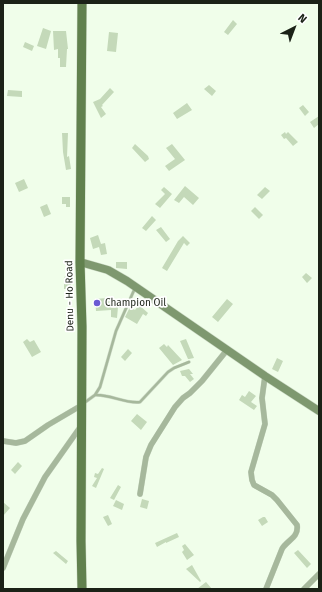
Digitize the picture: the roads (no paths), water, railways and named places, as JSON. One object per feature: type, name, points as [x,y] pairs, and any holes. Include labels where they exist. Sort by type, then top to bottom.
[{"type":"main road","name":"Denu - Ho Road","points":[[82,3],[80,262],[82,589]]},
{"type":"street","points":[[80,262],[108,270],[319,411]]},
{"type":"street","points":[[140,494],[146,457],[151,446],[175,407],[202,381],[227,350]]},
{"type":"street","points":[[265,376],[262,398],[265,424],[251,472],[252,480],[254,485],[272,494],[297,525],[298,531],[282,549],[266,589]]},
{"type":"street","points":[[3,441],[16,443],[25,441],[48,425],[82,405]]},
{"type":"street","points":[[3,568],[23,519],[45,477],[81,426]]},
{"type":"street","points":[[304,589],[319,574]]},
{"type":"lane","points":[[82,405],[95,395],[100,387],[116,331],[135,287]]},
{"type":"lane","points":[[95,395],[101,395],[129,402],[140,402],[168,372],[190,362]]},
{"type":"place","name":"Champion Oil","points":[[97,303]]}]
